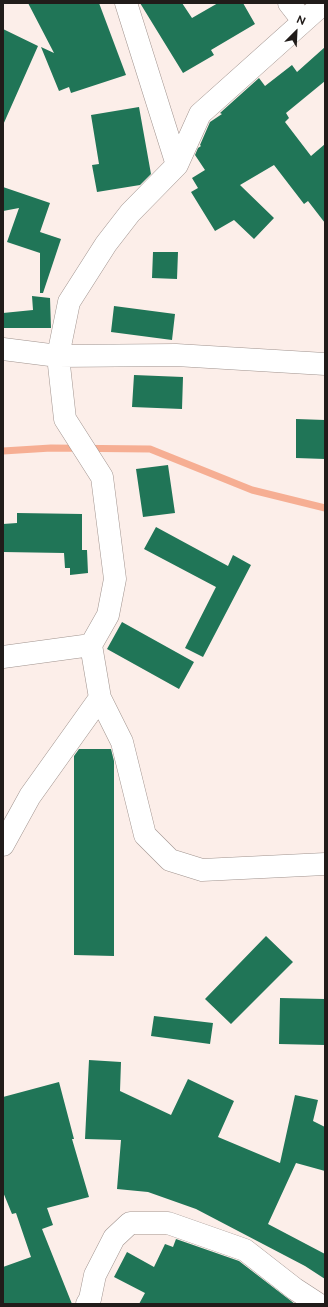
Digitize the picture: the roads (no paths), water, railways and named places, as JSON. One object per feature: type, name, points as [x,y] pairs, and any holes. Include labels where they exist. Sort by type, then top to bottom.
[{"type":"street","points":[[126,3],[177,165]]},
{"type":"street","points":[[289,3],[303,21]]},
{"type":"street","points":[[324,3],[200,114],[177,165],[130,213],[106,244],[69,302],[58,356],[65,419],[102,477],[115,578],[108,616],[91,645],[100,698],[122,742],[145,835],[170,860],[202,870],[325,864]]},
{"type":"street","points":[[3,349],[58,356],[176,355],[325,364]]},
{"type":"street","points":[[3,657],[91,645]]},
{"type":"street","points":[[3,845],[30,796],[100,698]]},
{"type":"street","points":[[87,1304],[90,1299],[95,1275],[114,1238],[130,1223],[168,1223],[245,1250],[295,1289],[318,1304]]},
{"type":"waterway","points":[[3,451],[51,448],[150,449],[252,490],[325,508]]}]
